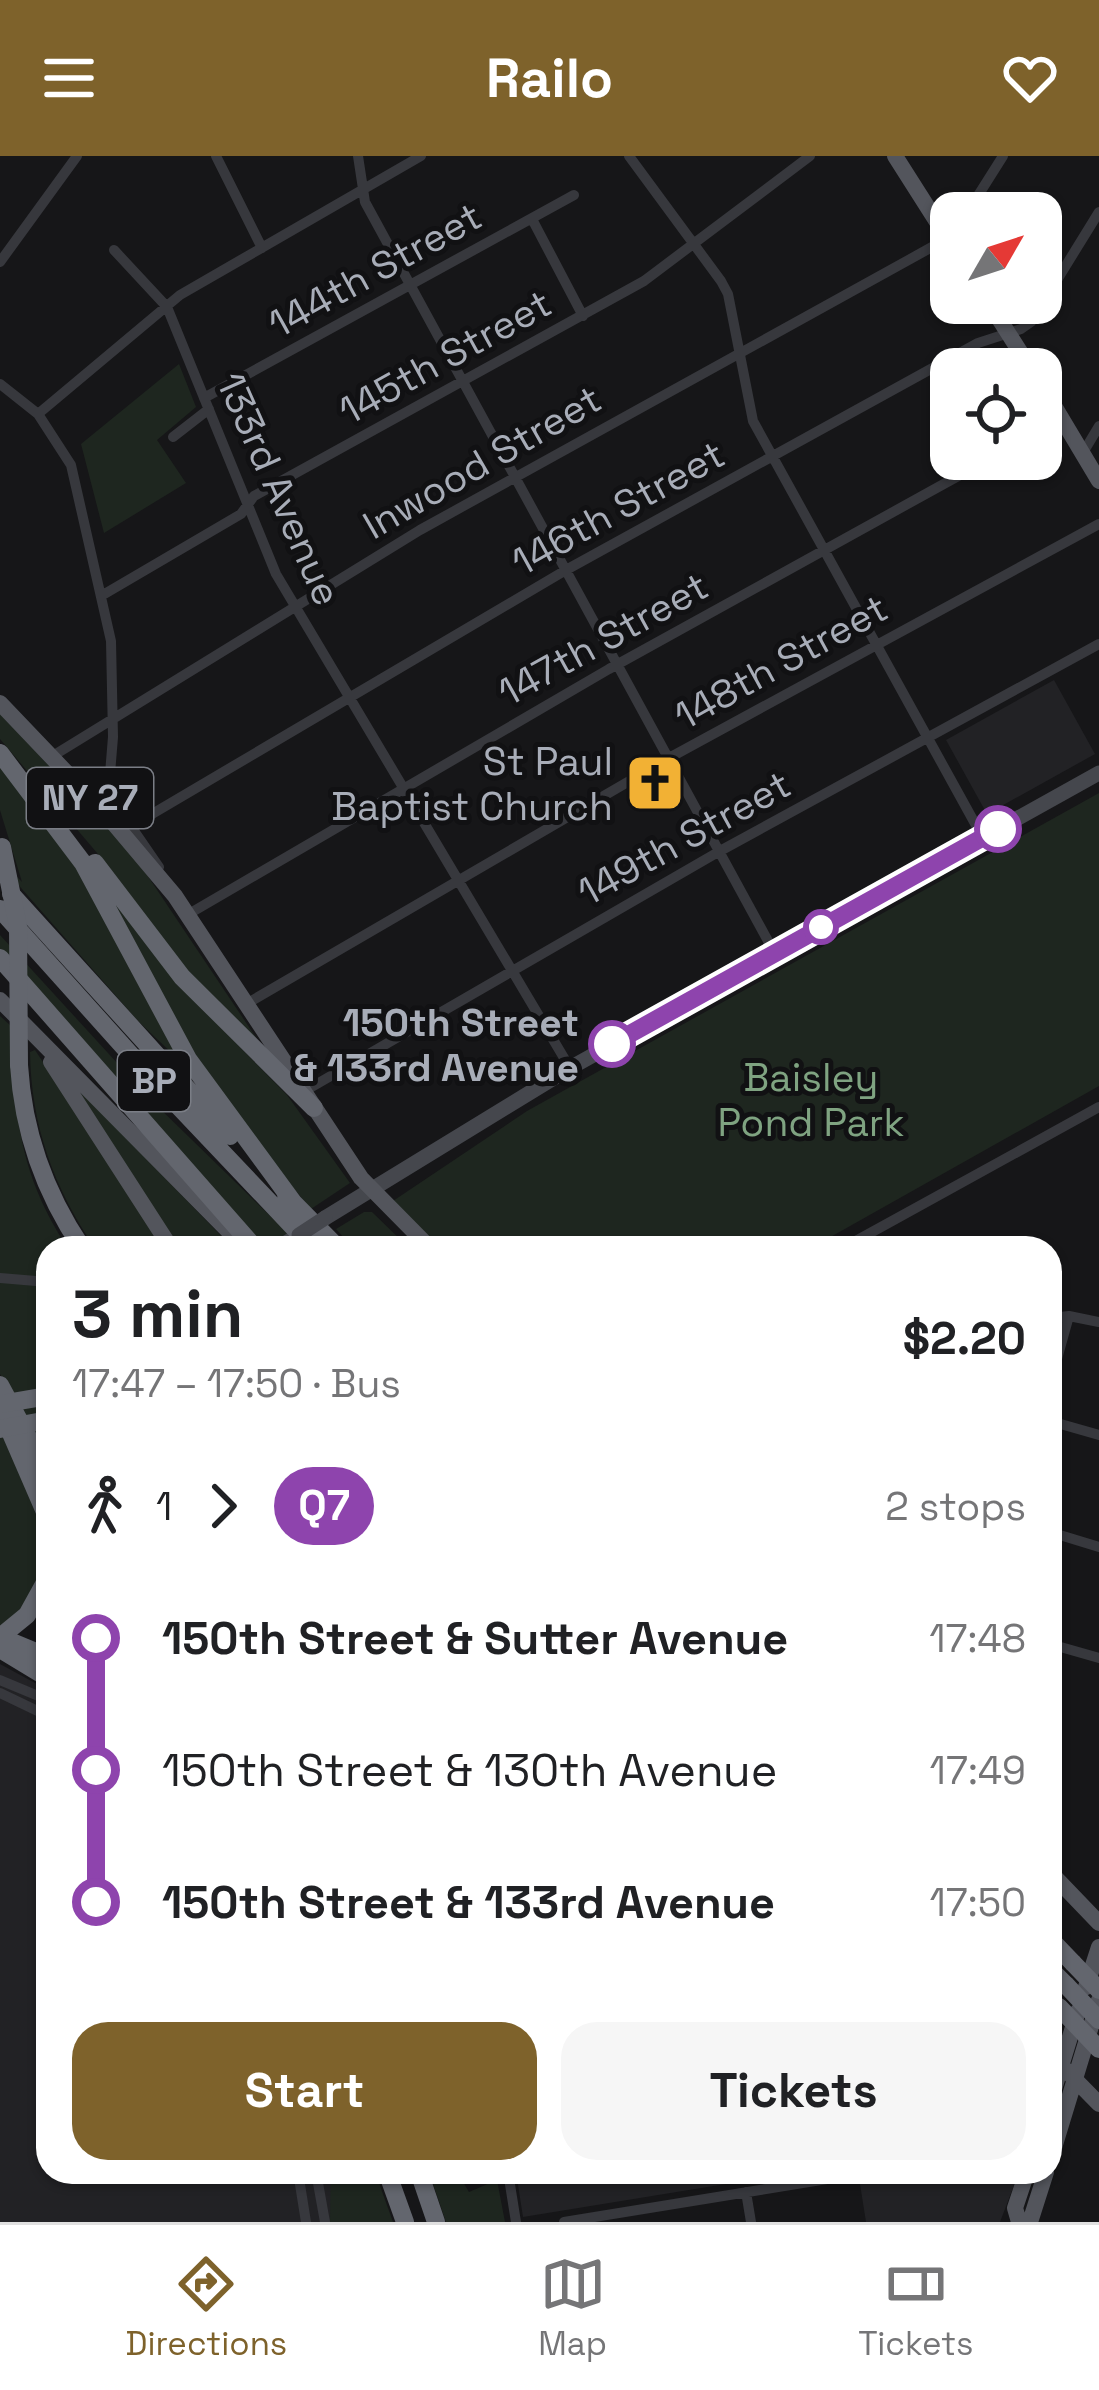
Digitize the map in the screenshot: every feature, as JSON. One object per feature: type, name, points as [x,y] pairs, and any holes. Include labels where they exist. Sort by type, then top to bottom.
[{"type":"highway","points":[[0,753],[78,841],[182,977],[309,1100]]},
{"type":"highway","points":[[22,778],[91,875],[196,1072],[293,1202]]},
{"type":"highway","points":[[1,844],[18,926],[19,1065],[28,1130],[41,1171],[76,1236]]},
{"type":"highway","name":"BP","points":[[0,881],[133,1032],[326,1236]]},
{"type":"highway","name":"BP","points":[[0,909],[302,1236]]},
{"type":"highway","points":[[0,925],[58,989],[148,1074]]},
{"type":"highway","points":[[0,958],[244,1236]]},
{"type":"highway","points":[[0,1385],[36,1452]]},
{"type":"highway","points":[[36,1398],[0,1406],[36,1491]]},
{"type":"highway","points":[[0,1418],[36,1416]]},
{"type":"highway","points":[[0,1429],[36,1418]]},
{"type":"highway","points":[[36,1602],[0,1637],[36,1657]]},
{"type":"highway","points":[[0,1649],[36,1658]]},
{"type":"highway","points":[[1062,1952],[1099,1990]]},
{"type":"highway","points":[[1062,1999],[1099,2020]]},
{"type":"highway","points":[[1062,2002],[1099,2049]]},
{"type":"highway","points":[[391,2184],[405,2222]]},
{"type":"highway","points":[[423,2184],[436,2222]]},
{"type":"main road","points":[[895,156],[930,208]]},
{"type":"main road","points":[[1002,324],[1018,348]]},
{"type":"main road","points":[[1063,418],[1099,481]]},
{"type":"main road","name":"NY 27","points":[[0,704],[122,832],[175,896],[371,1191],[418,1236]]},
{"type":"main road","points":[[297,1236],[570,1068],[1099,773]]},
{"type":"main road","points":[[0,1000],[233,1236]]},
{"type":"main road","points":[[23,1022],[163,1236]]},
{"type":"main road","points":[[1062,1884],[1099,1923]]},
{"type":"main road","points":[[1062,2044],[1099,1947]]},
{"type":"main road","points":[[1062,2124],[1099,2000]]},
{"type":"main road","points":[[1062,2066],[1099,2104]]},
{"type":"main road","points":[[1024,2184],[1015,2208],[1023,2222],[1031,2219],[1042,2184]]},
{"type":"street","points":[[0,262],[76,156]]},
{"type":"street","points":[[216,156],[262,248]]},
{"type":"street","points":[[358,156],[365,202],[774,952]]},
{"type":"street","points":[[38,414],[180,295],[421,156]]},
{"type":"street","points":[[628,156],[728,294],[753,421],[983,838]]},
{"type":"street","name":"145th Street","points":[[101,596],[241,514],[260,492],[644,281],[810,156]]},
{"type":"street","points":[[980,192],[1003,156]]},
{"type":"street","name":"144th Street","points":[[173,437],[207,404],[574,195]]},
{"type":"street","name":"146th Street","points":[[128,820],[147,817],[566,570],[979,343],[1030,322],[1099,212]]},
{"type":"street","points":[[532,219],[583,316]]},
{"type":"street","name":"Inwood Street","points":[[51,758],[294,605],[514,476],[930,247]]},
{"type":"street","name":"133rd Avenue","points":[[114,250],[167,307],[276,574],[570,1068]]},
{"type":"street","points":[[0,384],[38,414],[71,465],[114,666],[109,786],[175,896]]},
{"type":"street","points":[[1084,451],[1099,426]]},
{"type":"street","name":"147th Street","points":[[188,915],[617,664],[951,480]]},
{"type":"street","name":"148th Street","points":[[246,1004],[669,758],[1099,524]]},
{"type":"street","name":"149th Street","points":[[309,1100],[511,970],[1099,644]]},
{"type":"street","points":[[864,1236],[1099,1107]]},
{"type":"street","points":[[0,1278],[36,1281]]},
{"type":"street","points":[[1062,1341],[1069,1316]]},
{"type":"street","points":[[1062,1317],[1099,1322]]},
{"type":"street","points":[[1062,1424],[1099,1435]]},
{"type":"street","points":[[1062,1536],[1099,1547]]},
{"type":"street","points":[[1062,1647],[1099,1658]]},
{"type":"street","points":[[0,1680],[36,1695]]},
{"type":"street","points":[[0,1693],[36,1710]]},
{"type":"street","points":[[300,2184],[307,2222]]},
{"type":"street","points":[[318,2184],[325,2222]]},
{"type":"street","points":[[510,2184],[516,2222]]},
{"type":"street","points":[[564,2222],[787,2184]]},
{"type":"street","points":[[746,2192],[751,2222]]},
{"type":"shaded area","points":[[1054,680],[1095,754],[987,814],[946,740]]},
{"type":"shaded area","points":[[0,1664],[36,1684],[36,2184],[365,2184],[379,2222],[0,2222]]},
{"type":"shaded area","points":[[518,2184],[726,2184],[523,2217]]},
{"type":"shaded area","points":[[860,2184],[1014,2184],[1000,2222],[866,2222]]},
{"type":"green space","points":[[179,364],[196,407],[157,440],[186,483],[104,533],[81,444]]},
{"type":"green space","points":[[0,714],[133,854],[261,1045],[195,983],[109,867],[0,739]]},
{"type":"green space","points":[[0,761],[96,888],[177,1058],[138,1021],[0,864],[0,859],[22,882],[0,810]]},
{"type":"green space","name":"Baisley Pond Park","points":[[1099,793],[1099,1086],[832,1236],[429,1236],[393,1201],[527,1111]]},
{"type":"green space","points":[[111,898],[191,997],[287,1095],[350,1183],[311,1209],[268,1158],[182,1041]]},
{"type":"green space","points":[[0,935],[151,1100],[291,1236],[252,1236],[0,951]]},
{"type":"green space","points":[[0,1016],[10,1025],[23,1145],[39,1196],[61,1236],[36,1236],[36,1441],[0,1374]]},
{"type":"green space","points":[[35,1050],[158,1236],[88,1236],[57,1179],[40,1131],[30,1052]]},
{"type":"green space","points":[[80,1091],[221,1236],[169,1236],[77,1093]]},
{"type":"green space","points":[[372,1212],[397,1236],[342,1236],[336,1229]]},
{"type":"green space","points":[[0,1422],[36,1506],[36,1591],[29,1604],[0,1629]]},
{"type":"green space","points":[[331,2184],[379,2184],[393,2222],[330,2222]]},
{"type":"green space","points":[[433,2184],[464,2184],[469,2192],[498,2184],[505,2222],[446,2222]]},
{"type":"bus line","name":"Q7","points":[[612,1044],[998,829]]},
{"type":"place","name":"St Paul Baptist Church","points":[[655,783]]},
{"type":"place","name":"150th Street & 133rd Avenue","points":[[612,1044]]}]
